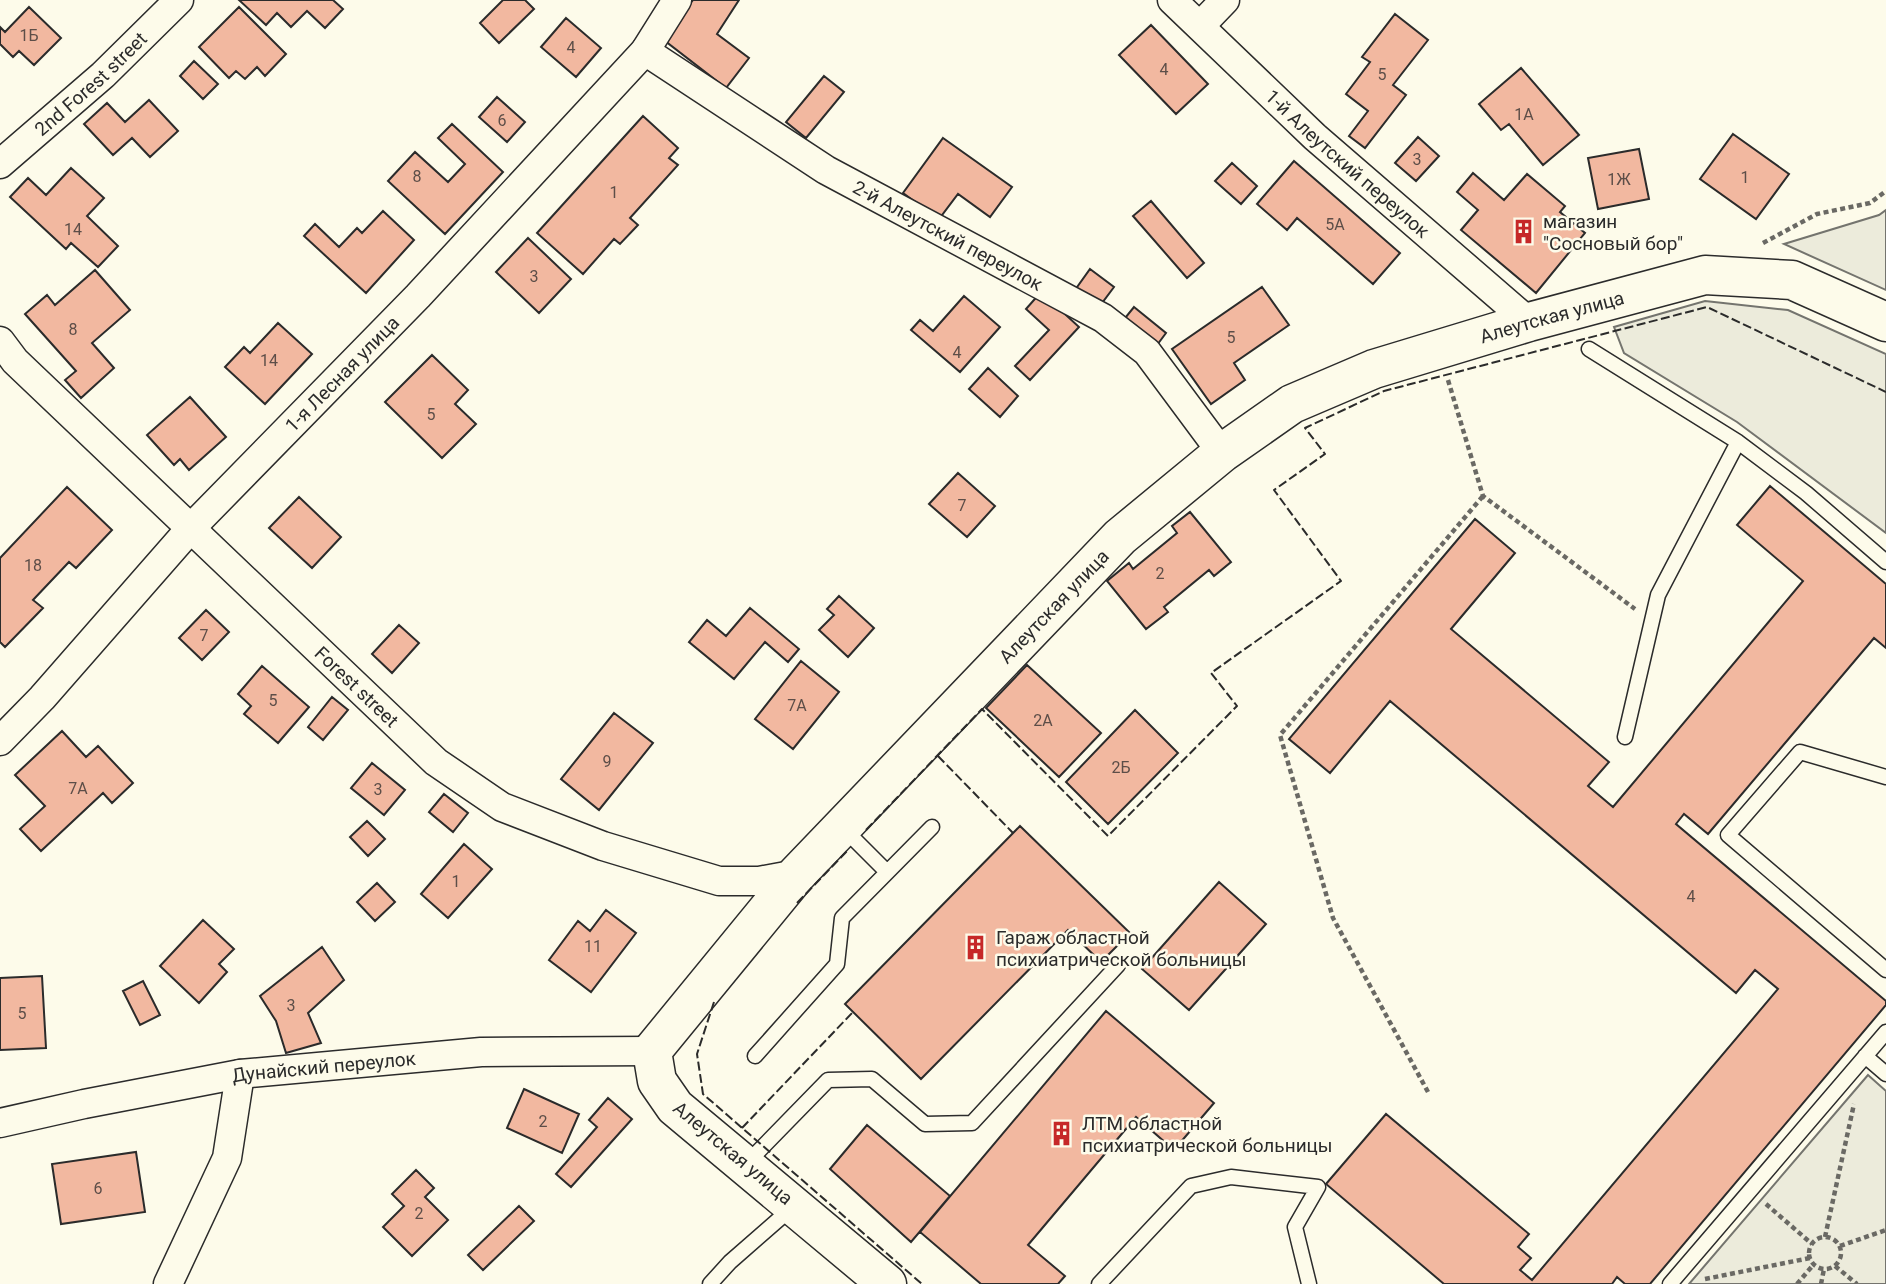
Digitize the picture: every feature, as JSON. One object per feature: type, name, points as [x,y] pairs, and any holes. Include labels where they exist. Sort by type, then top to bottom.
[{"type":"street","name":"2nd Forest street","points":[[0,164],[103,75],[179,0]]},
{"type":"street","name":"1-я Лесная улица","points":[[0,741],[42,698],[190,529],[418,296],[645,51],[677,0]]},
{"type":"street","name":"1-й Алеутский переулок","points":[[1172,0],[1315,137],[1529,322]]},
{"type":"street","points":[[1200,26],[1225,0]]},
{"type":"street","name":"2-й Алеутский переулок","points":[[645,51],[826,170],[1103,318],[1147,352],[1222,453]]},
{"type":"street","name":"Алеутская улица","points":[[887,1284],[675,1107],[657,1081],[652,1051],[797,874],[1120,537],[1222,453],[1292,404],[1374,369],[1529,322],[1705,275],[1793,280],[1886,322]]},
{"type":"street","name":"Forest street","points":[[0,341],[15,361],[436,762],[502,807],[603,846],[719,881],[760,881],[797,874]]},
{"type":"street","name":"Дунайский переулок","points":[[0,1123],[240,1074],[481,1052],[652,1051]]},
{"type":"street","points":[[168,1284],[227,1158],[240,1074]]},
{"type":"lane","points":[[1589,349],[1738,442],[1806,493],[1886,562]]},
{"type":"lane","points":[[1625,737],[1658,594],[1738,442]]},
{"type":"lane","points":[[1886,777],[1800,752],[1728,835],[1886,970]]},
{"type":"lane","points":[[842,827],[887,872]]},
{"type":"lane","points":[[755,1056],[838,964],[842,918],[932,827]]},
{"type":"lane","points":[[746,1164],[828,1080],[872,1079],[925,1124],[972,1123],[1118,965]]},
{"type":"lane","points":[[1670,1284],[1886,1032]]},
{"type":"lane","points":[[1865,1056],[1886,1074]]},
{"type":"lane","points":[[1100,1284],[1191,1186],[1231,1177],[1318,1187],[1295,1227],[1310,1284]]},
{"type":"lane","points":[[710,1284],[730,1262],[795,1206]]},
{"type":"path","points":[[1761,244],[1817,214],[1870,203],[1886,191]]},
{"type":"path","points":[[1439,349],[1483,496],[1652,622]]},
{"type":"path","points":[[1428,1092],[1333,918],[1280,735],[1483,496]]},
{"type":"path","points":[[1825,1237],[1865,1056]]},
{"type":"path","points":[[1762,1201],[1812,1244]]},
{"type":"path","points":[[1840,1246],[1886,1230]]},
{"type":"path","points":[[1825,1237],[1836,1240],[1840,1246],[1841,1257],[1835,1266],[1824,1269],[1814,1264],[1810,1258],[1810,1250],[1812,1244],[1825,1237]]},
{"type":"path","points":[[1692,1281],[1810,1258]]},
{"type":"path","points":[[1797,1284],[1814,1264]]},
{"type":"path","points":[[1835,1266],[1857,1284]]},
{"type":"path","points":[[1821,1284],[1824,1269]]},
{"type":"shaded area","points":[[1886,210],[1886,290],[1784,244],[1879,215]]},
{"type":"shaded area","points":[[1705,301],[1788,310],[1886,354],[1886,533],[1737,422],[1624,353],[1614,327]]},
{"type":"shaded area","points":[[1868,1075],[1886,1091],[1886,1284],[1689,1284]]},
{"type":"building","points":[[239,0],[333,0],[343,9],[325,28],[307,11],[291,27],[277,13],[266,25]]},
{"type":"building","points":[[503,0],[525,0],[534,9],[499,43],[480,23]]},
{"type":"building","points":[[693,0],[739,0],[717,34],[749,58],[726,88],[660,37]]},
{"type":"building","points":[[29,7],[61,38],[34,65],[19,51],[13,57],[0,44],[0,27],[5,32]]},
{"type":"building","points":[[239,7],[286,54],[265,76],[257,67],[245,79],[236,71],[229,78],[199,47]]},
{"type":"building","points":[[1395,14],[1428,40],[1393,85],[1406,95],[1365,148],[1349,136],[1368,111],[1346,94],[1370,62],[1362,57]]},
{"type":"building","points":[[566,18],[601,48],[576,77],[541,47]]},
{"type":"building","points":[[1151,25],[1208,84],[1176,114],[1119,55]]},
{"type":"building","points":[[194,61],[218,84],[203,99],[180,76]]},
{"type":"building","points":[[1521,68],[1579,135],[1543,165],[1509,124],[1501,130],[1479,104]]},
{"type":"building","points":[[824,76],[844,92],[806,138],[786,122]]},
{"type":"building","points":[[497,97],[525,122],[507,142],[479,117]]},
{"type":"building","points":[[149,100],[178,131],[150,157],[132,138],[113,155],[84,124],[107,103],[125,122]]},
{"type":"building","points":[[643,116],[678,148],[669,158],[678,165],[630,218],[638,225],[620,244],[614,239],[583,274],[537,233]]},
{"type":"building","points":[[452,124],[503,172],[445,234],[388,181],[415,152],[448,182],[465,164],[438,138]]},
{"type":"building","points":[[1733,134],[1789,174],[1756,219],[1700,179]]},
{"type":"building","points":[[1418,137],[1439,156],[1416,181],[1395,163]]},
{"type":"building","points":[[943,138],[1012,187],[990,217],[958,194],[939,219],[903,193]]},
{"type":"building","points":[[1639,149],[1649,199],[1598,209],[1588,158]]},
{"type":"building","points":[[1294,161],[1400,253],[1373,284],[1297,218],[1287,230],[1257,204]]},
{"type":"building","points":[[1232,163],[1257,186],[1241,204],[1215,181]]},
{"type":"building","points":[[71,168],[104,198],[87,216],[118,246],[98,267],[71,243],[66,249],[10,197],[28,178],[46,195]]},
{"type":"building","name":"магазин \"Сосновый бор\"","points":[[1473,173],[1504,200],[1527,174],[1565,206],[1560,212],[1585,233],[1536,293],[1461,230],[1478,210],[1457,192]]},
{"type":"building","points":[[1151,201],[1204,263],[1187,278],[1133,216]]},
{"type":"building","points":[[383,211],[414,240],[366,293],[304,236],[315,224],[339,247],[357,228],[362,233]]},
{"type":"building","points":[[528,238],[571,279],[539,313],[496,272]]},
{"type":"building","points":[[1090,269],[1114,287],[1099,307],[1075,290]]},
{"type":"building","points":[[95,270],[130,310],[92,343],[114,368],[81,398],[65,380],[76,371],[25,314],[47,295],[55,305]]},
{"type":"building","points":[[1262,287],[1289,325],[1234,363],[1245,380],[1211,404],[1172,349]]},
{"type":"building","points":[[1041,292],[1079,327],[1030,380],[1015,366],[1049,330],[1026,309]]},
{"type":"building","points":[[964,296],[1000,327],[960,372],[911,330],[920,320],[933,331]]},
{"type":"building","points":[[1134,307],[1166,333],[1154,349],[1121,323]]},
{"type":"building","points":[[278,323],[312,354],[265,404],[225,367],[244,347],[250,353]]},
{"type":"building","points":[[432,355],[468,390],[455,404],[476,424],[442,458],[385,402]]},
{"type":"building","points":[[988,368],[1018,396],[1000,417],[969,389]]},
{"type":"building","points":[[190,397],[226,437],[189,470],[180,459],[174,465],[147,435]]},
{"type":"building","points":[[958,473],[995,506],[967,537],[929,504]]},
{"type":"building","points":[[1770,486],[1886,584],[1886,648],[1874,638],[1708,834],[1684,814],[1676,824],[1886,1001],[1886,1005],[1650,1284],[1625,1284],[1617,1277],[1612,1284],[1444,1284],[1326,1184],[1386,1114],[1529,1234],[1518,1247],[1531,1258],[1520,1270],[1532,1280],[1778,989],[1755,970],[1736,993],[1390,701],[1330,773],[1289,739],[1475,519],[1515,553],[1451,629],[1609,762],[1588,786],[1613,807],[1803,581],[1737,525]]},
{"type":"building","points":[[67,487],[112,530],[76,568],[69,562],[33,600],[43,608],[5,647],[0,642],[0,558]]},
{"type":"building","points":[[299,497],[341,537],[312,568],[269,528]]},
{"type":"building","points":[[1190,512],[1231,562],[1214,576],[1209,570],[1164,607],[1168,612],[1146,629],[1107,581],[1129,563],[1133,569],[1177,533],[1172,526]]},
{"type":"building","points":[[839,596],[874,628],[848,657],[819,630],[834,615],[827,609]]},
{"type":"building","points":[[750,608],[799,649],[788,662],[765,642],[734,679],[689,642],[707,620],[726,636]]},
{"type":"building","points":[[206,610],[229,632],[202,660],[179,638]]},
{"type":"building","points":[[399,625],[419,643],[392,673],[372,654]]},
{"type":"building","points":[[801,661],[839,692],[793,749],[755,719]]},
{"type":"building","points":[[1027,665],[1101,733],[1059,777],[986,708]]},
{"type":"building","points":[[262,666],[309,707],[278,743],[244,714],[251,706],[238,694]]},
{"type":"building","points":[[332,697],[348,710],[323,740],[308,727]]},
{"type":"building","points":[[1135,710],[1178,753],[1108,824],[1066,782]]},
{"type":"building","points":[[614,713],[653,743],[599,810],[561,779]]},
{"type":"building","points":[[62,731],[86,757],[98,746],[133,783],[112,803],[103,793],[41,851],[20,829],[45,806],[15,775]]},
{"type":"building","points":[[372,763],[405,790],[384,815],[351,788]]},
{"type":"building","points":[[444,794],[468,813],[453,832],[429,812]]},
{"type":"building","points":[[367,821],[385,839],[368,856],[350,837]]},
{"type":"building","name":"Гараж областной психиатрической больницы","points":[[1020,826],[1130,933],[1101,962],[1068,930],[921,1079],[845,1004]]},
{"type":"building","points":[[464,844],[492,869],[448,918],[421,894]]},
{"type":"building","points":[[1219,882],[1266,924],[1189,1010],[1142,969]]},
{"type":"building","points":[[377,883],[395,902],[375,921],[357,902]]},
{"type":"building","points":[[606,910],[636,933],[591,992],[549,960],[578,921],[590,931]]},
{"type":"building","points":[[203,920],[234,949],[219,964],[227,972],[199,1003],[160,966]]},
{"type":"building","points":[[322,947],[344,980],[308,1013],[321,1043],[286,1053],[276,1021],[260,996]]},
{"type":"building","points":[[42,976],[46,1048],[0,1050],[0,978]]},
{"type":"building","points":[[143,981],[160,1015],[140,1025],[123,991]]},
{"type":"building","name":"ЛТМ областной психиатрической больницы","points":[[1106,1011],[1214,1103],[1174,1150],[1136,1117],[1028,1245],[1065,1276],[1058,1284],[981,1284],[920,1232]]},
{"type":"building","points":[[524,1089],[579,1114],[562,1153],[507,1128]]},
{"type":"building","points":[[608,1098],[632,1119],[571,1187],[556,1174],[597,1127],[589,1120]]},
{"type":"building","points":[[867,1125],[950,1196],[911,1242],[830,1169]]},
{"type":"building","points":[[136,1152],[145,1212],[61,1224],[52,1164]]},
{"type":"building","points":[[416,1170],[434,1188],[425,1197],[448,1220],[412,1256],[383,1227],[404,1206],[392,1194]]},
{"type":"building","points":[[519,1206],[534,1221],[483,1270],[468,1255]]},
{"type":"fence","points":[[866,830],[982,709],[1108,836],[1237,706],[1211,673],[1341,581],[1274,490],[1325,454],[1305,428],[1384,391],[1707,307],[1886,392]]},
{"type":"fence","points":[[938,756],[1013,833]]},
{"type":"fence","points":[[797,903],[847,851]]},
{"type":"fence","points":[[714,1002],[697,1054],[703,1094],[922,1284]]},
{"type":"fence","points":[[742,1128],[853,1012]]},
{"type":"place","name":"магазин \"Сосновый бор\"","points":[[1523,232]]},
{"type":"place","name":"Гараж областной психиатрической больницы","points":[[976,948]]},
{"type":"place","name":"ЛТМ областной психиатрической больницы","points":[[1062,1134]]}]
